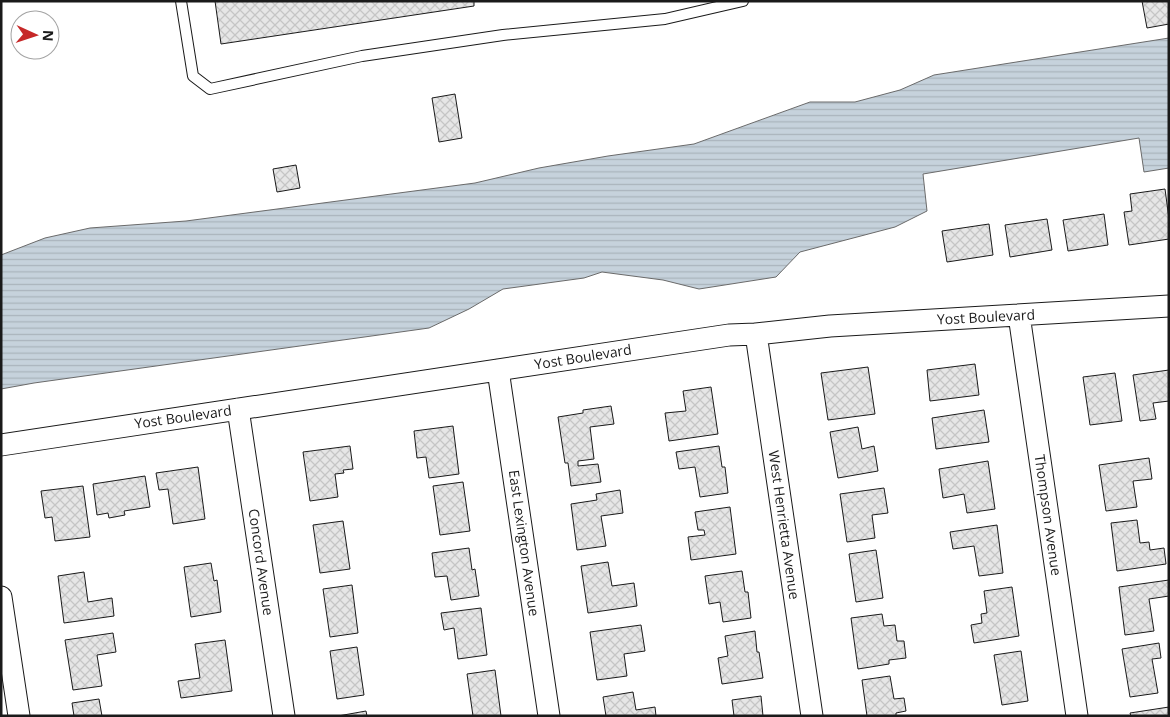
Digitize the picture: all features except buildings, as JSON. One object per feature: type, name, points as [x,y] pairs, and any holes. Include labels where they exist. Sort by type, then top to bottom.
[{"type":"street","name":"Yost Boulevard","points":[[1,445],[730,335],[830,326],[1169,306]]},
{"type":"street","name":"Thompson Avenue","points":[[1019,315],[1077,716]]},
{"type":"street","name":"West Henrietta Avenue","points":[[756,334],[812,716]]},
{"type":"street","name":"East Lexington Avenue","points":[[498,370],[549,716]]},
{"type":"street","name":"Concord Avenue","points":[[238,409],[284,716]]},
{"type":"street","points":[[1,597],[19,716]]},
{"type":"lane","points":[[181,1],[193,76],[210,89],[362,56],[504,35],[665,18],[743,1]]},
{"type":"shaded area","points":[[1169,38],[1169,168],[1144,172],[1139,138],[923,174],[927,211],[895,227],[800,252],[776,277],[699,289],[663,280],[602,272],[584,278],[503,289],[469,309],[429,328],[1,389],[1,255],[45,238],[90,228],[186,221],[475,183],[539,168],[694,144],[810,102],[855,102],[900,90],[934,75]]}]
